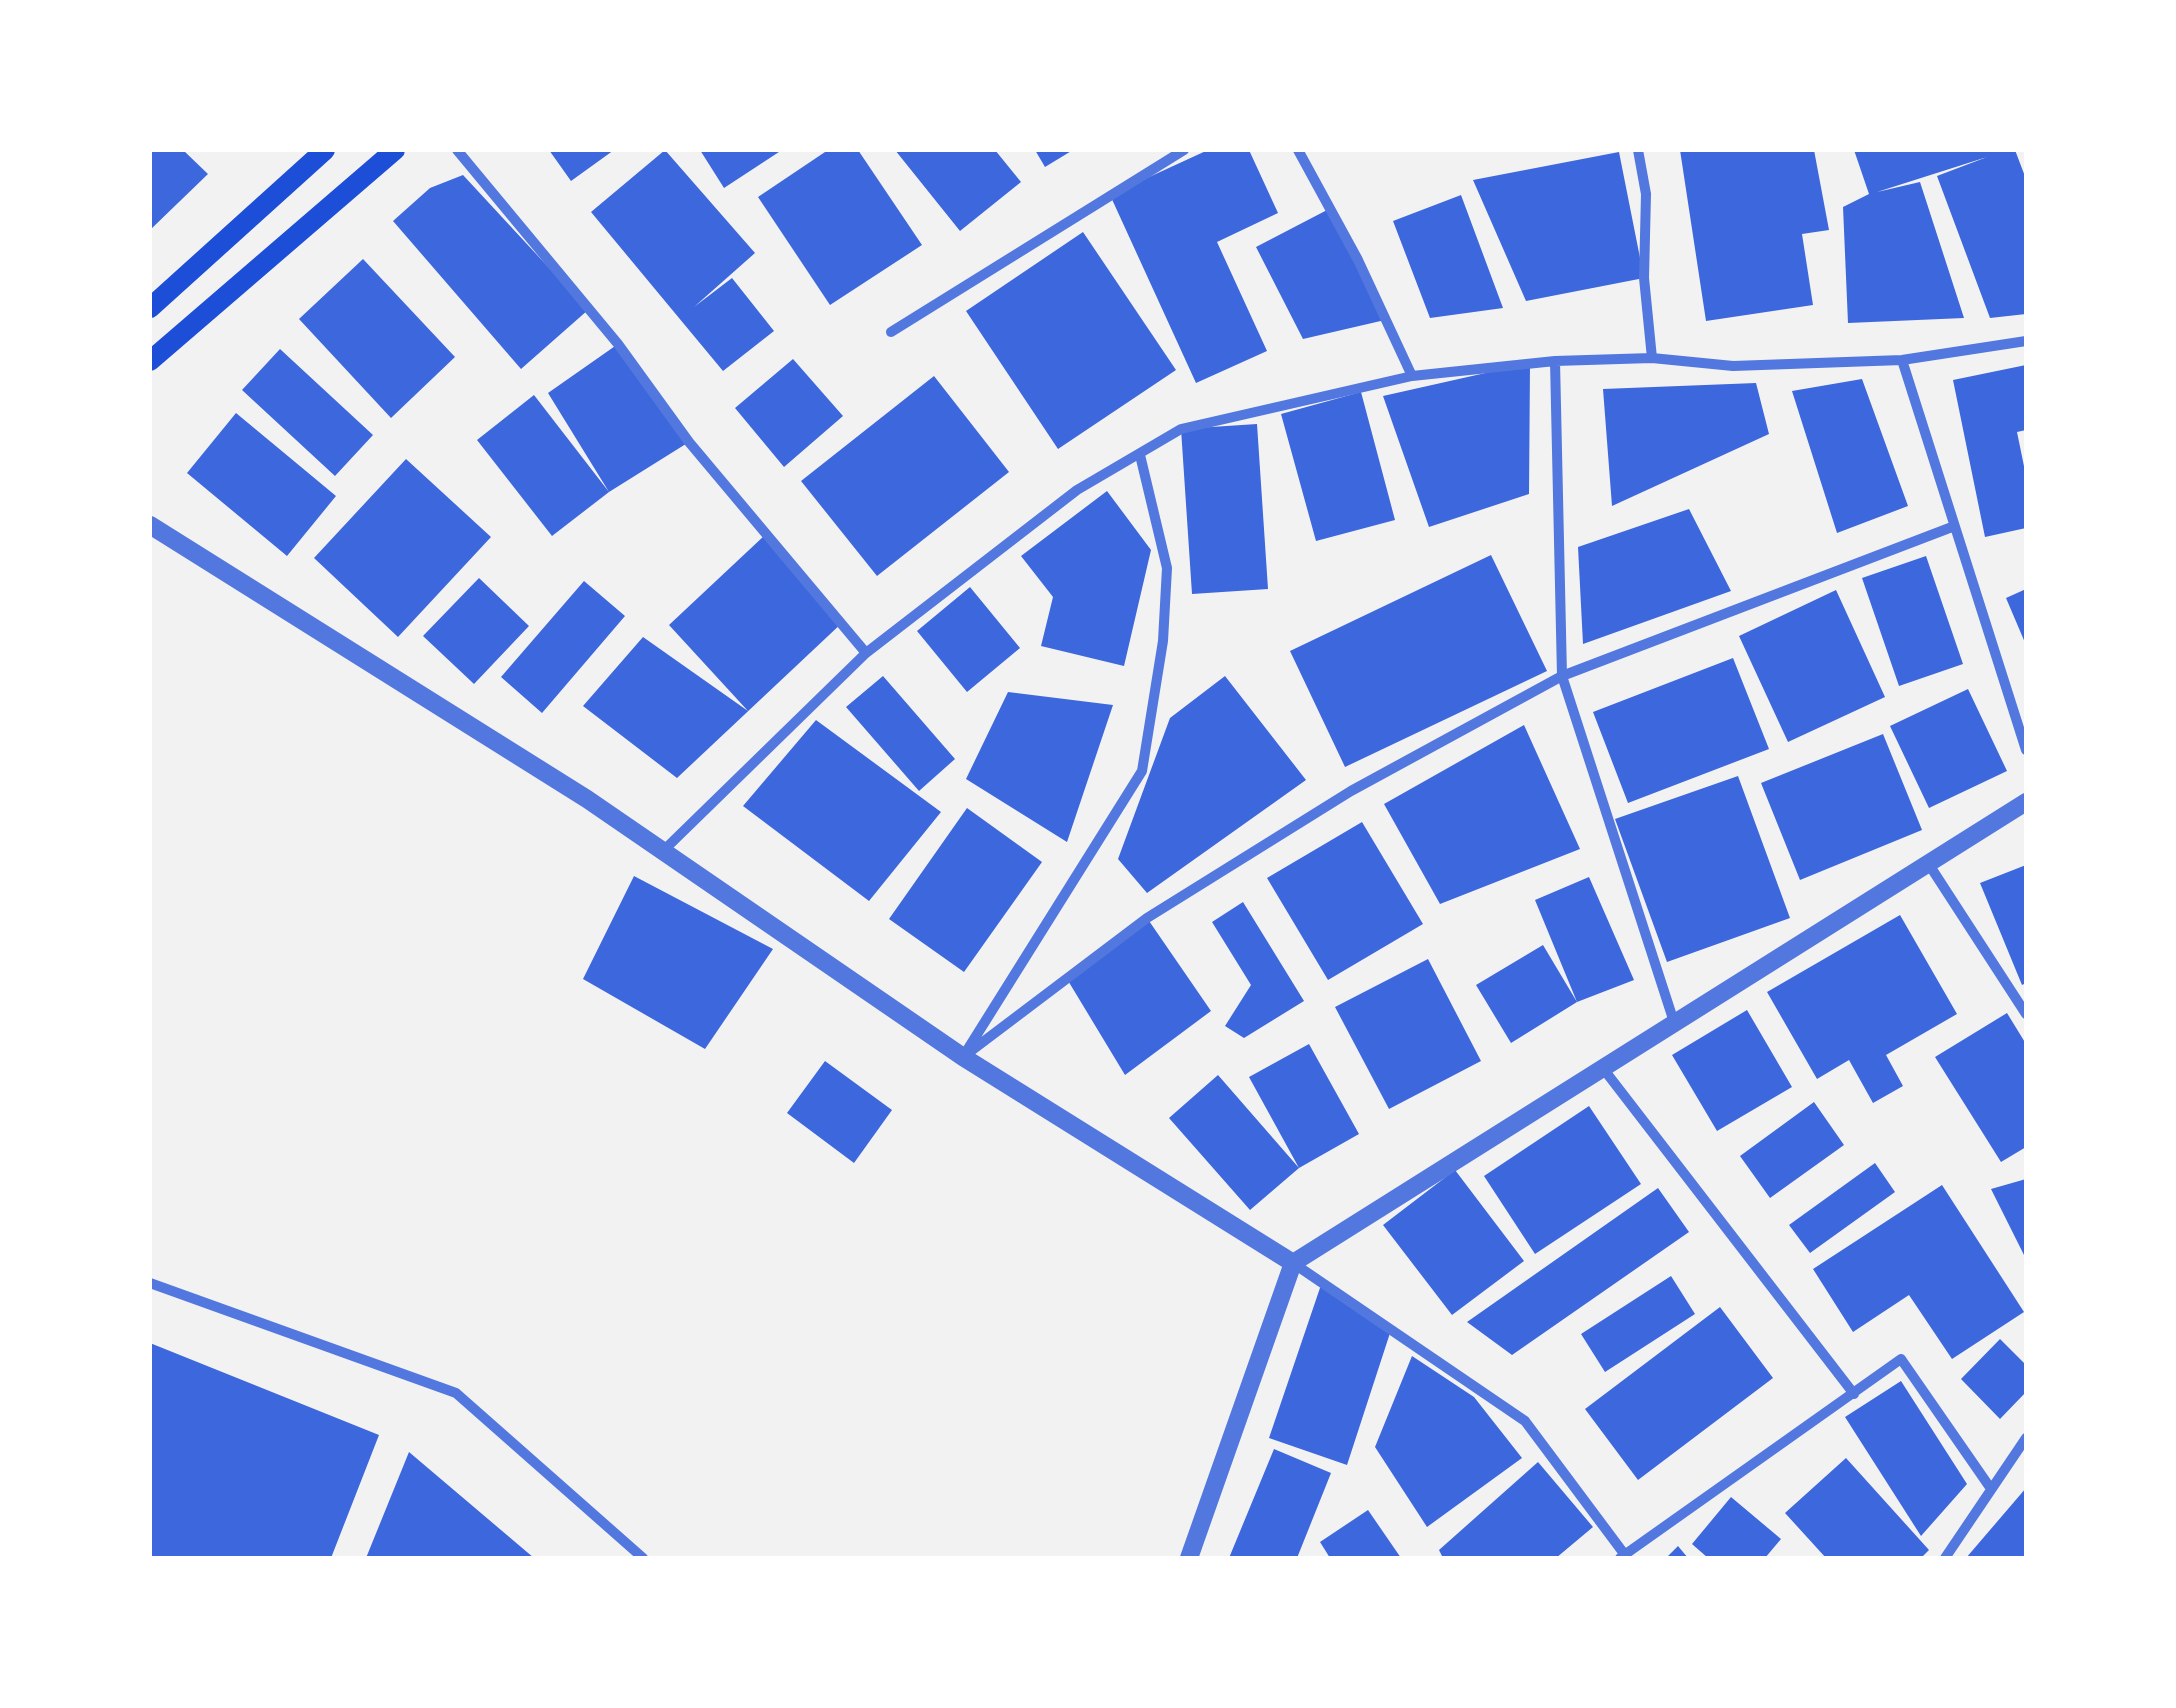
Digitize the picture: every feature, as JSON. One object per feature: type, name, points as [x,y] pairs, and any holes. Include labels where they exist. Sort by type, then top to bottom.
[{"type":"main road","points":[[150,308],[325,150]]},
{"type":"main road","points":[[150,361],[395,150]]},
{"type":"street","points":[[457,150],[618,344],[689,442],[866,653]]},
{"type":"street","points":[[890,332],[1184,150]]},
{"type":"street","points":[[1298,150],[1358,260],[1412,376]]},
{"type":"street","points":[[1638,150],[1646,194],[1644,278],[1652,358]]},
{"type":"street","points":[[663,851],[866,653],[1076,490],[1181,430],[1412,376],[1555,360],[1652,358],[1732,366],[1902,360],[2026,342]]},
{"type":"street","points":[[1555,360],[1562,676],[1674,1022]]},
{"type":"street","points":[[1902,360],[2026,750]]},
{"type":"street","points":[[963,1057],[1142,772],[1163,640],[1167,568],[1140,455]]},
{"type":"street","points":[[150,525],[663,851],[963,1057],[1294,1264],[1525,1421],[1622,1556],[1902,1359],[1989,1486]]},
{"type":"street","points":[[963,1057],[1147,918],[1351,791],[1562,676],[1952,526]]},
{"type":"street","points":[[1189,1558],[1294,1264],[1602,1066],[2026,802]]},
{"type":"street","points":[[1928,863],[2026,1014]]},
{"type":"street","points":[[1602,1066],[1854,1394]]},
{"type":"street","points":[[150,1283],[456,1394],[643,1558]]},
{"type":"street","points":[[1945,1558],[1989,1486],[2026,1438]]},
{"type":"building","points":[[150,150],[183,150],[208,174],[150,230]]},
{"type":"building","points":[[549,150],[614,150],[571,181]]},
{"type":"building","points":[[665,150],[755,253],[694,307],[732,278],[774,331],[723,371],[591,212]]},
{"type":"building","points":[[700,150],[782,150],[724,188]]},
{"type":"building","points":[[828,150],[858,150],[922,245],[830,305],[758,197]]},
{"type":"building","points":[[895,150],[995,150],[1021,182],[960,231]]},
{"type":"building","points":[[1035,150],[1073,150],[1045,167]]},
{"type":"building","points":[[1208,150],[1249,150],[1278,213],[1217,242],[1267,351],[1196,383],[1110,195]]},
{"type":"building","points":[[1680,150],[1814,150],[1829,230],[1802,234],[1813,305],[1706,321]]},
{"type":"building","points":[[1854,150],[2015,150],[2026,179],[2026,314],[1990,318],[1937,176],[1987,157],[1877,192],[1920,182],[1964,318],[1848,323],[1843,207],[1869,194]]},
{"type":"building","points":[[1619,152],[1644,278],[1526,301],[1473,180]]},
{"type":"building","points":[[463,175],[588,310],[521,369],[393,221],[430,188]]},
{"type":"building","points":[[1461,195],[1503,308],[1430,318],[1393,221]]},
{"type":"building","points":[[1329,209],[1385,320],[1303,339],[1256,247]]},
{"type":"building","points":[[1083,232],[1176,370],[1058,449],[966,311]]},
{"type":"building","points":[[363,259],[455,357],[391,418],[299,319]]},
{"type":"building","points":[[618,344],[689,442],[609,492],[548,393]]},
{"type":"building","points":[[280,349],[373,435],[335,476],[242,390]]},
{"type":"building","points":[[793,359],[843,416],[784,467],[735,408]]},
{"type":"building","points":[[1530,363],[1529,494],[1429,527],[1383,396]]},
{"type":"building","points":[[2026,365],[2026,430],[2017,432],[2026,476],[2026,528],[1985,537],[1953,380]]},
{"type":"building","points":[[934,376],[1009,472],[877,576],[801,481]]},
{"type":"building","points":[[1862,379],[1908,506],[1837,533],[1792,391]]},
{"type":"building","points":[[1756,383],[1769,434],[1612,506],[1603,389]]},
{"type":"building","points":[[1361,392],[1395,520],[1316,541],[1281,414]]},
{"type":"building","points":[[534,395],[609,492],[552,536],[477,440]]},
{"type":"building","points":[[236,413],[336,496],[287,556],[187,473]]},
{"type":"building","points":[[1257,424],[1268,589],[1192,594],[1181,429]]},
{"type":"building","points":[[406,459],[491,537],[398,637],[314,558]]},
{"type":"building","points":[[1107,491],[1151,550],[1124,666],[1041,646],[1053,597],[1021,556]]},
{"type":"building","points":[[1689,509],[1731,591],[1583,644],[1578,547]]},
{"type":"building","points":[[765,535],[844,621],[677,778],[583,706],[643,637],[748,711],[669,625]]},
{"type":"building","points":[[1491,555],[1547,671],[1345,767],[1290,651]]},
{"type":"building","points":[[1926,556],[1963,664],[1899,686],[1862,578]]},
{"type":"building","points":[[479,578],[529,626],[474,684],[423,636]]},
{"type":"building","points":[[584,581],[625,616],[542,713],[501,677]]},
{"type":"building","points":[[970,587],[1020,648],[967,692],[917,631]]},
{"type":"building","points":[[2026,589],[2026,645],[2006,598]]},
{"type":"building","points":[[1836,590],[1885,697],[1788,742],[1739,636]]},
{"type":"building","points":[[1733,658],[1769,749],[1628,803],[1593,712]]},
{"type":"building","points":[[883,676],[955,759],[919,791],[846,707]]},
{"type":"building","points":[[1225,676],[1306,780],[1147,893],[1118,859],[1170,718]]},
{"type":"building","points":[[1968,689],[2007,771],[1929,808],[1890,726]]},
{"type":"building","points":[[1008,692],[1113,705],[1067,842],[966,779]]},
{"type":"building","points":[[816,720],[941,812],[869,901],[743,806]]},
{"type":"building","points":[[1524,725],[1580,849],[1440,904],[1384,804]]},
{"type":"building","points":[[1883,734],[1922,830],[1800,880],[1761,783]]},
{"type":"building","points":[[1738,776],[1790,918],[1667,962],[1615,819]]},
{"type":"building","points":[[967,808],[1042,862],[964,972],[889,919]]},
{"type":"building","points":[[1362,822],[1423,924],[1328,980],[1267,878]]},
{"type":"building","points":[[2026,865],[2026,983],[2022,985],[1980,883]]},
{"type":"building","points":[[634,876],[773,949],[705,1049],[583,979]]},
{"type":"building","points":[[1589,877],[1634,980],[1577,1002],[1535,900]]},
{"type":"building","points":[[1243,902],[1304,1001],[1244,1038],[1225,1026],[1251,985],[1212,922]]},
{"type":"building","points":[[1900,915],[1957,1014],[1886,1055],[1903,1086],[1873,1103],[1849,1060],[1817,1079],[1767,992]]},
{"type":"building","points":[[1147,918],[1211,1011],[1125,1075],[1067,979]]},
{"type":"building","points":[[1543,945],[1577,1002],[1511,1043],[1476,985]]},
{"type":"building","points":[[1428,959],[1481,1061],[1389,1109],[1335,1007]]},
{"type":"building","points":[[1747,1010],[1792,1087],[1717,1131],[1672,1055]]},
{"type":"building","points":[[2007,1013],[2026,1044],[2026,1147],[2001,1162],[1935,1057]]},
{"type":"building","points":[[1309,1044],[1359,1134],[1299,1168],[1249,1077]]},
{"type":"building","points":[[825,1061],[892,1110],[854,1163],[787,1113]]},
{"type":"building","points":[[1218,1075],[1299,1168],[1250,1210],[1169,1118]]},
{"type":"building","points":[[1814,1102],[1844,1145],[1770,1198],[1740,1156]]},
{"type":"building","points":[[1589,1106],[1641,1184],[1535,1254],[1484,1176]]},
{"type":"building","points":[[1875,1163],[1895,1192],[1810,1253],[1789,1225]]},
{"type":"building","points":[[1455,1170],[1524,1261],[1452,1315],[1383,1225]]},
{"type":"building","points":[[2026,1179],[2026,1259],[1991,1189]]},
{"type":"building","points":[[1942,1185],[2024,1312],[1952,1359],[1909,1295],[1853,1332],[1813,1269]]},
{"type":"building","points":[[1658,1188],[1689,1232],[1512,1355],[1467,1322]]},
{"type":"building","points":[[1671,1276],[1695,1314],[1605,1372],[1581,1334]]},
{"type":"building","points":[[1322,1282],[1391,1330],[1347,1465],[1269,1438]]},
{"type":"building","points":[[1720,1307],[1773,1378],[1638,1480],[1585,1409]]},
{"type":"building","points":[[2000,1339],[2026,1365],[2026,1392],[2000,1419],[1961,1379]]},
{"type":"building","points":[[150,1343],[379,1435],[331,1558],[150,1558]]},
{"type":"building","points":[[1412,1356],[1474,1397],[1522,1458],[1427,1527],[1375,1447]]},
{"type":"building","points":[[1901,1381],[1967,1484],[1921,1536],[1845,1417]]},
{"type":"building","points":[[1274,1449],[1331,1473],[1297,1558],[1229,1558]]},
{"type":"building","points":[[409,1452],[534,1558],[366,1558]]},
{"type":"building","points":[[1846,1458],[1929,1550],[1921,1558],[1826,1558],[1785,1513]]},
{"type":"building","points":[[1538,1462],[1593,1527],[1556,1558],[1443,1558],[1439,1550]]},
{"type":"building","points":[[2026,1488],[2026,1558],[1966,1558]]},
{"type":"building","points":[[1731,1497],[1781,1539],[1765,1558],[1708,1558],[1692,1544]]},
{"type":"building","points":[[1368,1510],[1401,1558],[1330,1558],[1320,1542]]},
{"type":"building","points":[[1678,1546],[1688,1558],[1666,1558]]}]
